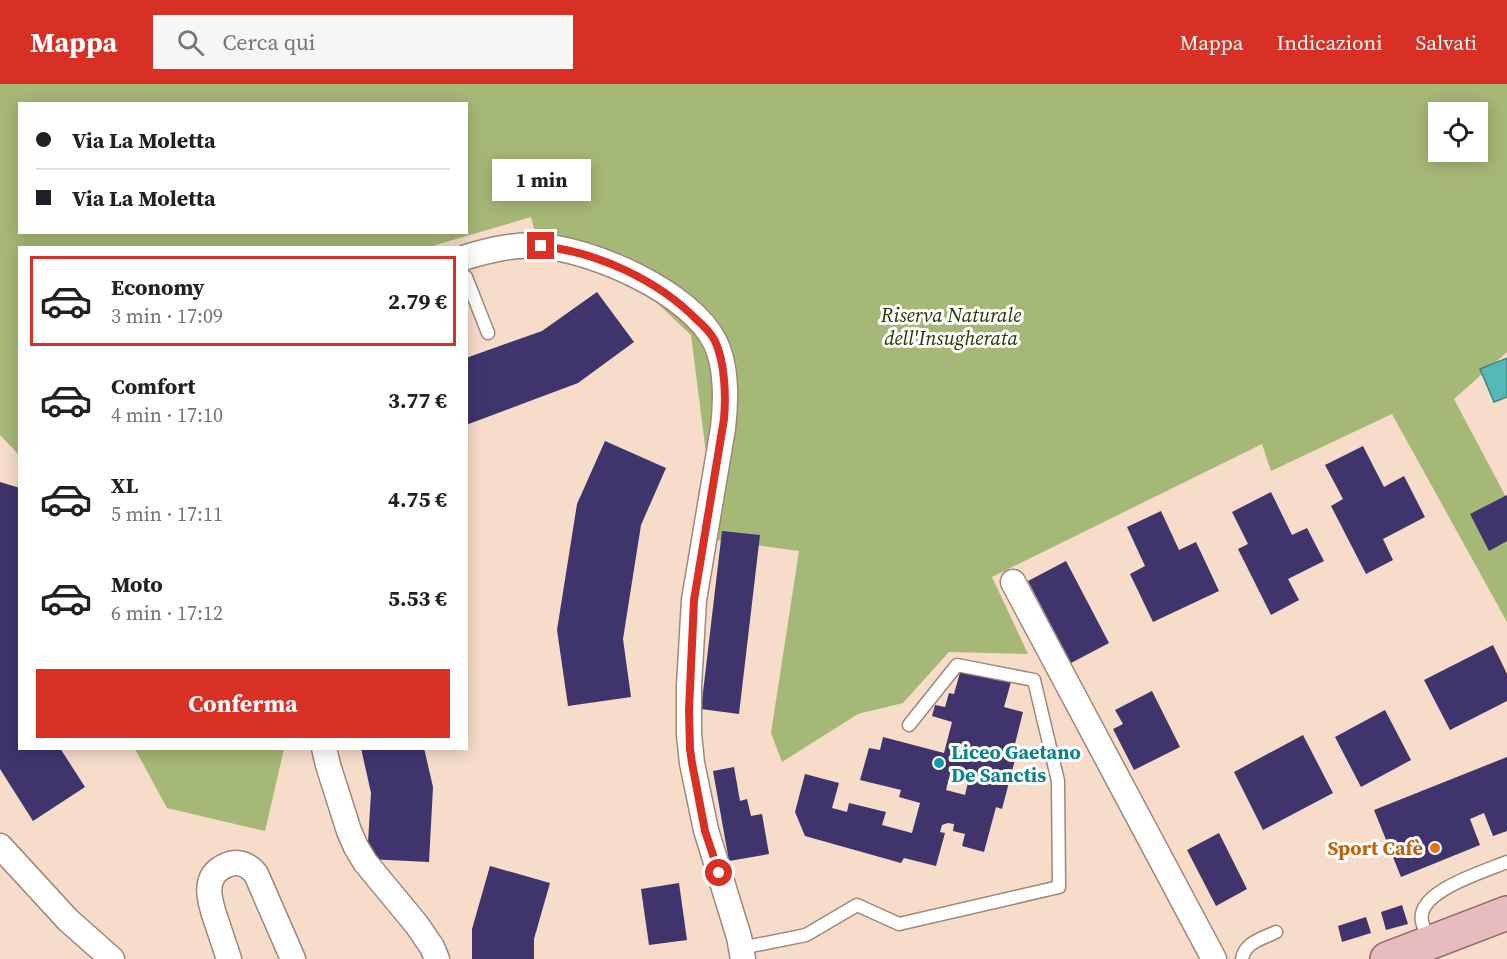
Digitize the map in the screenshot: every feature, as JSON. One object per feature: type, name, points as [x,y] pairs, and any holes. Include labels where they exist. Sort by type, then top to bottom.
[{"type":"main road","points":[[1387,959],[1507,913]]},
{"type":"street","points":[[468,256],[501,248],[528,245],[554,247],[598,260],[660,288],[703,325],[718,348],[723,373],[725,409],[694,600],[689,734],[705,831],[739,937],[742,954]]},
{"type":"street","points":[[1013,582],[1214,959]]},
{"type":"street","points":[[324,750],[356,847],[365,862],[417,925],[437,959]]},
{"type":"street","points":[[0,846],[68,920],[112,959]]},
{"type":"street","points":[[229,959],[209,900],[209,887],[222,867],[233,863],[246,865],[256,874],[292,959]]},
{"type":"lane","points":[[468,282],[488,333]]},
{"type":"lane","points":[[742,954],[806,935],[857,905],[899,924],[1059,887],[1058,781],[1034,680],[957,665],[909,725]]},
{"type":"lane","points":[[1429,943],[1421,919],[1422,911],[1430,899],[1452,885],[1507,862]]},
{"type":"lane","points":[[1242,959],[1243,952],[1251,943],[1276,933]]},
{"type":"green space","name":"Riserva Naturale dell'Insugherata","points":[[0,84],[1507,84],[1507,352],[1454,399],[1507,499],[1507,622],[1392,414],[1271,471],[1262,444],[992,577],[1028,654],[949,652],[903,703],[858,714],[782,762],[771,733],[799,551],[717,540],[691,335],[636,283],[541,257],[531,217],[432,246],[18,246],[18,454],[0,435]]},
{"type":"green space","points":[[136,750],[284,750],[265,831],[167,808]]},
{"type":"water","points":[[1507,358],[1507,397],[1494,402],[1480,369]]},
{"type":"building","points":[[597,292],[634,342],[578,383],[468,424],[468,357],[542,331]]},
{"type":"building","points":[[605,441],[666,468],[641,525],[623,639],[631,697],[568,706],[557,630],[577,504]]},
{"type":"building","points":[[1363,446],[1384,487],[1404,476],[1425,517],[1383,539],[1393,560],[1366,574],[1331,506],[1343,499],[1325,465]]},
{"type":"building","points":[[0,482],[18,487],[18,750],[61,750],[85,787],[33,821],[0,769]]},
{"type":"building","points":[[1271,492],[1292,535],[1307,528],[1324,561],[1288,579],[1299,600],[1271,615],[1238,549],[1248,544],[1232,512]]},
{"type":"building","points":[[1507,495],[1507,541],[1489,551],[1470,514]]},
{"type":"building","points":[[1161,511],[1179,550],[1196,542],[1219,591],[1153,622],[1130,574],[1145,566],[1127,527]]},
{"type":"building","points":[[722,531],[760,535],[739,714],[701,709]]},
{"type":"building","points":[[1066,561],[1109,643],[1071,663],[1028,581]]},
{"type":"building","points":[[1493,645],[1507,674],[1507,701],[1450,730],[1424,680]]},
{"type":"building","name":"Liceo Gaetano De Sanctis","points":[[961,669],[1011,682],[1004,707],[1023,712],[1012,756],[1016,756],[1002,809],[996,807],[984,852],[962,846],[965,834],[953,831],[954,824],[948,823],[942,825],[940,832],[945,833],[936,866],[904,858],[901,863],[805,836],[795,812],[805,774],[839,783],[832,808],[847,812],[849,803],[886,812],[882,825],[912,833],[920,803],[899,797],[901,790],[860,780],[869,748],[880,750],[883,737],[944,753],[952,722],[932,716],[935,705],[945,707],[949,693],[954,694]],"holes":[[[951,770],[970,774],[965,795],[946,790]]]},
{"type":"building","points":[[1152,691],[1180,747],[1134,770],[1113,729],[1123,724],[1115,710]]},
{"type":"building","points":[[1385,710],[1411,760],[1361,787],[1335,737]]},
{"type":"building","points":[[1303,735],[1333,793],[1263,830],[1234,772]]},
{"type":"building","points":[[361,750],[424,750],[433,787],[429,862],[367,859],[371,793]]},
{"type":"building","points":[[1507,757],[1507,831],[1493,836],[1484,813],[1470,819],[1480,845],[1401,877],[1374,810]]},
{"type":"building","points":[[734,767],[740,801],[747,799],[751,816],[762,814],[769,854],[729,861],[713,771]]},
{"type":"building","points":[[1219,833],[1247,889],[1216,906],[1187,850]]},
{"type":"building","points":[[490,866],[550,883],[534,939],[534,959],[472,959],[472,929]]},
{"type":"building","points":[[679,883],[687,940],[649,945],[641,889]]},
{"type":"building","points":[[1402,905],[1408,924],[1386,930],[1381,912]]},
{"type":"building","points":[[1366,917],[1371,933],[1342,942],[1338,926]]},
{"type":"place","name":"Liceo Gaetano De Sanctis","points":[[939,763]]},
{"type":"place","name":"Sport Cafè","points":[[1435,848]]},
{"type":"route","points":[[541,246],[554,247],[598,260],[653,284],[693,315],[711,334],[718,348],[723,373],[724,419],[694,600],[689,710],[692,763],[705,831],[719,873]]}]
